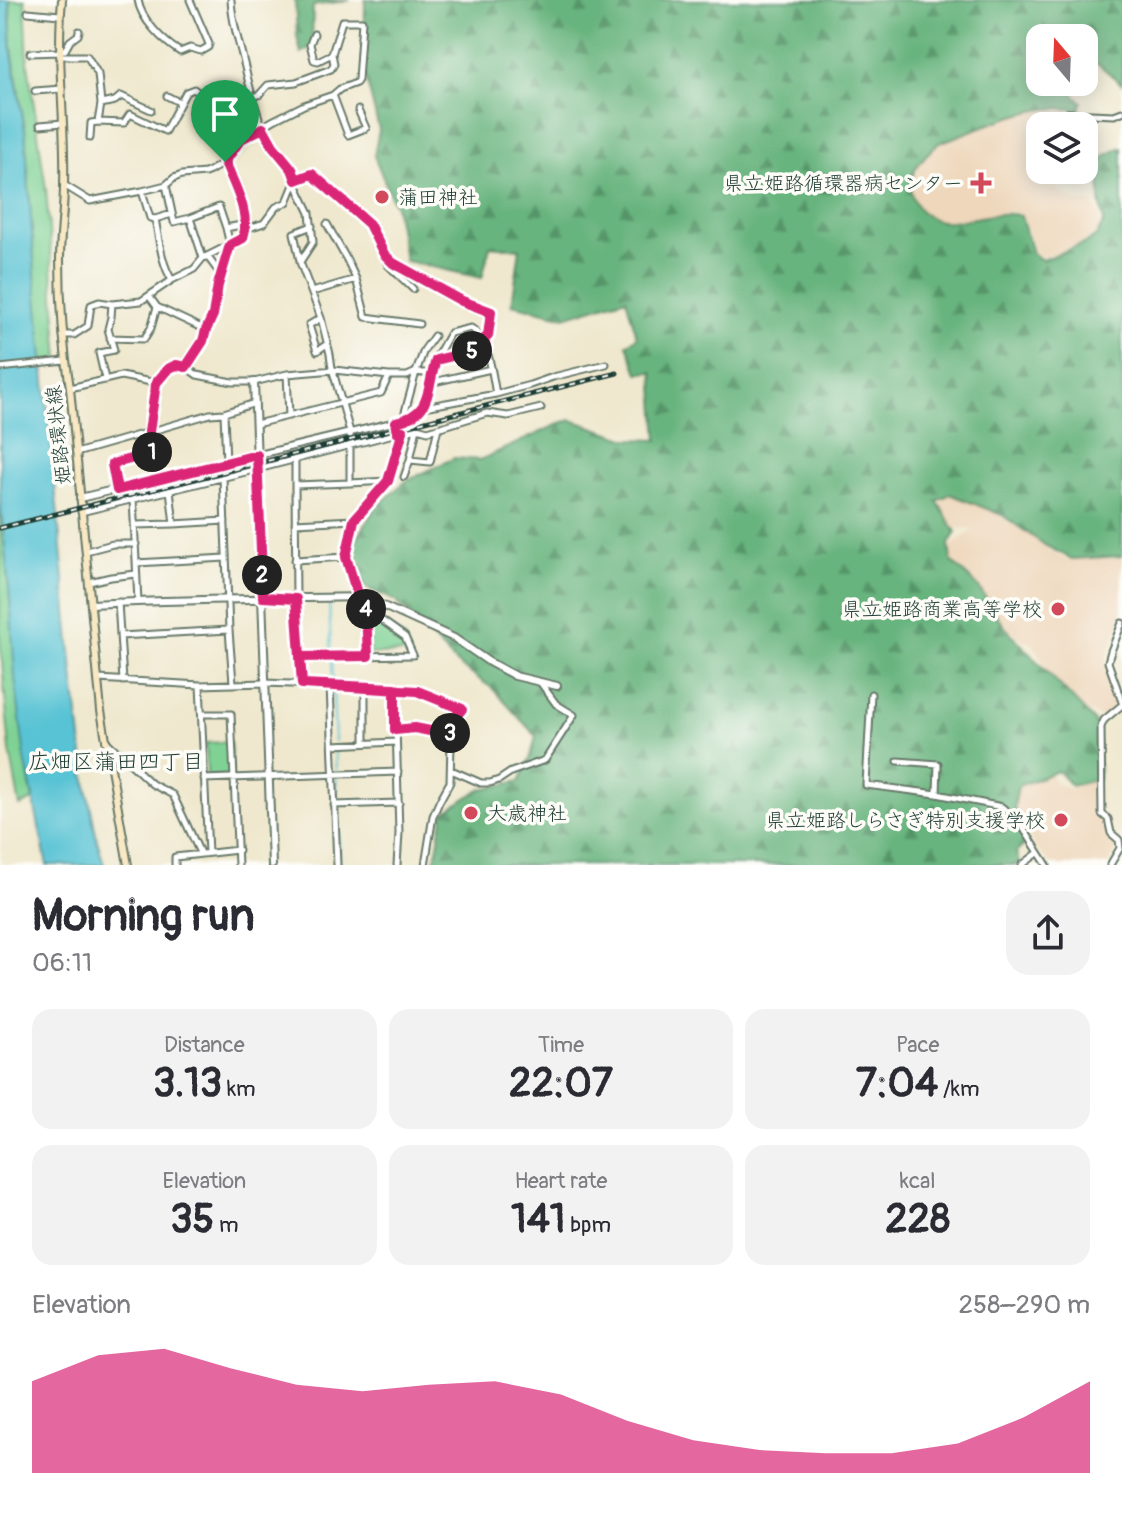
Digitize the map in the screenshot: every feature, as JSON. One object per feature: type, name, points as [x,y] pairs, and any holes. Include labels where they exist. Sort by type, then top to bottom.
[{"type":"main road","name":"姫路環状線","points":[[62,0],[60,52],[64,185],[60,258],[61,361],[70,388],[105,739],[128,865]]},
{"type":"street","points":[[138,0],[140,12],[180,52],[190,48],[201,51],[209,44],[190,0]]},
{"type":"street","points":[[231,0],[232,14],[263,128],[292,169],[310,213],[313,242],[300,262]]},
{"type":"street","points":[[28,12],[60,15]]},
{"type":"street","points":[[64,185],[90,201],[166,185],[174,178],[205,173],[225,162],[241,139],[304,105],[356,83],[362,21],[342,21],[331,69],[296,82],[268,85],[253,97]]},
{"type":"street","points":[[60,52],[79,31]]},
{"type":"street","points":[[314,34],[310,44],[314,60],[332,54]]},
{"type":"street","points":[[30,53],[60,52],[87,56],[98,74],[101,104],[98,122]]},
{"type":"street","points":[[35,91],[63,89]]},
{"type":"street","points":[[90,138],[91,123],[124,123],[130,114],[165,131],[179,102],[186,92],[194,89],[212,104],[202,119],[207,125],[201,136]]},
{"type":"street","points":[[333,95],[348,135],[366,128],[358,110]]},
{"type":"street","points":[[101,104],[115,101],[121,96],[151,110]]},
{"type":"street","points":[[167,96],[179,102]]},
{"type":"street","points":[[1098,114],[1122,112]]},
{"type":"street","points":[[40,125],[63,123]]},
{"type":"street","points":[[63,335],[74,335],[88,326],[91,305],[99,302],[131,303],[149,296],[194,269],[205,257],[243,238],[246,227],[241,203],[225,162]]},
{"type":"street","points":[[226,228],[264,223],[276,207],[287,202],[296,181],[312,174],[369,224],[388,265],[413,289]]},
{"type":"street","points":[[166,185],[174,222],[219,207],[230,245],[213,315],[203,341],[186,367]]},
{"type":"street","points":[[142,191],[150,218],[172,214]]},
{"type":"street","points":[[190,218],[205,257],[222,276]]},
{"type":"street","points":[[155,219],[168,275],[172,280]]},
{"type":"street","points":[[327,224],[356,279],[366,317],[419,324]]},
{"type":"street","points":[[312,226],[294,233],[300,262],[321,318],[350,432],[350,483]]},
{"type":"street","points":[[384,254],[393,263],[462,301],[491,312],[488,336],[484,339]]},
{"type":"street","points":[[312,292],[356,279]]},
{"type":"street","points":[[149,296],[157,307],[206,330]]},
{"type":"street","points":[[105,379],[99,353],[114,350],[108,329],[112,304]]},
{"type":"street","points":[[110,338],[144,339],[157,307]]},
{"type":"street","points":[[321,318],[309,325],[317,351],[327,344]]},
{"type":"street","points":[[424,407],[431,374],[450,333],[471,328],[484,339],[496,394]]},
{"type":"street","points":[[399,421],[406,415],[416,372],[424,350],[434,336]]},
{"type":"street","points":[[436,360],[486,348]]},
{"type":"street","points":[[0,368],[61,361]]},
{"type":"street","points":[[80,498],[411,418],[424,407],[496,394],[606,364]]},
{"type":"street","points":[[158,480],[149,432],[156,383],[176,365],[186,367],[197,375],[233,382],[254,382],[287,374],[334,370],[389,376],[407,376],[416,372],[431,374]]},
{"type":"street","points":[[429,383],[491,369]]},
{"type":"street","points":[[287,374],[289,416]]},
{"type":"street","points":[[70,388],[121,376],[156,383]]},
{"type":"street","points":[[256,424],[381,393],[389,376]]},
{"type":"street","points":[[254,382],[272,865]]},
{"type":"street","points":[[76,453],[255,403]]},
{"type":"street","points":[[81,512],[417,428],[428,431],[487,413],[508,416],[541,408]]},
{"type":"street","points":[[224,413],[226,462]]},
{"type":"street","points":[[300,657],[413,655],[405,637],[366,609],[358,597],[346,557],[354,520],[388,481],[401,432],[399,421]]},
{"type":"street","points":[[404,477],[417,428]]},
{"type":"street","points":[[410,460],[430,462],[438,428]]},
{"type":"street","points":[[117,490],[112,464],[152,453]]},
{"type":"street","points":[[295,459],[296,599],[302,684]]},
{"type":"street","points":[[223,477],[233,683]]},
{"type":"street","points":[[295,485],[388,481]]},
{"type":"street","points":[[170,490],[174,524]]},
{"type":"street","points":[[133,499],[138,602]]},
{"type":"street","points":[[295,523],[354,520]]},
{"type":"street","points":[[135,525],[225,521]]},
{"type":"street","points":[[86,551],[113,544],[136,544]]},
{"type":"street","points":[[295,560],[346,557]]},
{"type":"street","points":[[136,563],[226,558]]},
{"type":"street","points":[[89,582],[136,574]]},
{"type":"street","points":[[91,604],[263,597],[358,597],[454,638],[515,676],[557,686]]},
{"type":"street","points":[[118,602],[123,681]]},
{"type":"street","points":[[366,609],[368,656]]},
{"type":"street","points":[[1110,865],[1120,848],[1119,840],[1111,833],[1108,819],[1102,814],[1101,727],[1122,703],[1108,662],[1122,623]]},
{"type":"street","points":[[120,636],[229,630]]},
{"type":"street","points":[[98,679],[200,685],[265,683],[395,688],[417,691],[462,709],[452,721],[450,782],[433,816],[425,865]]},
{"type":"street","points":[[451,770],[481,783],[490,783],[545,760],[574,715],[550,699],[539,681]]},
{"type":"street","points":[[200,685],[208,853]]},
{"type":"street","points":[[330,685],[337,865]]},
{"type":"street","points":[[365,687],[365,743]]},
{"type":"street","points":[[395,688],[399,803],[397,865]]},
{"type":"street","points":[[871,694],[866,785],[937,794],[1002,807],[1020,823],[1047,865]]},
{"type":"street","points":[[202,714],[231,714],[238,865]]},
{"type":"street","points":[[395,730],[415,728],[450,735]]},
{"type":"street","points":[[105,739],[152,784],[173,795],[200,853]]},
{"type":"street","points":[[333,745],[396,742]]},
{"type":"street","points":[[898,761],[938,764],[937,794]]},
{"type":"street","points":[[204,779],[398,772]]},
{"type":"street","points":[[334,805],[399,803]]},
{"type":"street","points":[[175,865],[175,857],[238,850]]},
{"type":"street","points":[[1022,865],[1038,853]]},
{"type":"shaded area","name":"県立姫路循環器病センター","points":[[1031,110],[1068,112],[1026,112],[1026,184],[1052,184],[1075,201],[1093,203],[1099,215],[1098,232],[1085,241],[1039,256],[1019,213],[1009,211],[964,222],[936,220],[923,213],[913,201],[910,185],[925,154],[939,142]]},
{"type":"shaded area","name":"県立姫路商業高等学校","points":[[948,495],[985,506],[1011,524],[1033,534],[1050,551],[1067,560],[1122,557],[1122,616],[1106,662],[1115,702],[1109,714],[1097,716],[1070,698],[1050,675],[1033,644],[1010,630],[975,582],[948,560],[948,548],[973,530],[951,529],[938,505]]},
{"type":"shaded area","name":"県立姫路しらさぎ特別支援学校","points":[[1048,774],[1056,783],[1071,789],[1098,777],[1097,818],[1107,821],[1118,845],[1108,865],[1052,865],[1036,848],[1021,821],[1010,809],[1010,791]]},
{"type":"green space","points":[[10,0],[25,0],[28,63],[46,190],[59,360],[43,360],[25,130],[12,48]]},
{"type":"green space","points":[[295,0],[350,0],[313,6],[312,47],[301,53]]},
{"type":"green space","points":[[365,0],[1122,0],[1122,84],[1098,64],[1098,24],[1026,24],[1026,96],[1075,96],[1082,102],[1079,110],[1062,108],[1026,112],[939,143],[913,173],[910,188],[921,211],[932,219],[961,220],[1007,214],[1021,216],[1032,253],[1042,260],[1088,242],[1097,235],[1104,222],[1100,200],[1101,163],[1106,155],[1122,147],[1122,556],[1072,559],[1046,546],[1002,515],[950,494],[937,501],[956,532],[949,544],[951,561],[977,585],[1004,626],[1098,728],[1099,779],[1071,786],[1058,771],[1018,786],[1014,807],[1026,844],[1016,852],[1017,865],[434,865],[444,812],[481,789],[520,781],[536,736],[492,688],[457,664],[396,601],[365,587],[352,548],[374,509],[406,481],[454,458],[480,460],[572,420],[628,439],[658,440],[653,372],[638,373],[627,344],[637,337],[626,298],[565,317],[512,304],[520,249],[490,246],[482,278],[405,261],[395,206],[374,156],[379,130],[364,69]]},
{"type":"green space","points":[[0,503],[22,726],[33,800],[20,806],[10,751],[0,641]]},
{"type":"green space","points":[[368,613],[404,638],[410,653],[370,654]]},
{"type":"green space","points":[[230,742],[232,775],[207,777],[206,743]]},
{"type":"water","points":[[0,0],[9,0],[12,55],[25,130],[35,276],[73,673],[87,788],[104,865],[47,865],[25,759],[15,678],[0,500]]},
{"type":"waterway","points":[[329,600],[331,653]]},
{"type":"waterway","points":[[332,660],[335,741]]},
{"type":"waterway","points":[[335,748],[340,865]]},
{"type":"railway","points":[[0,528],[617,373]]},
{"type":"place","name":"県立姫路循環器病センター","points":[[981,183]]},
{"type":"place","name":"蒲田神社","points":[[382,197]]},
{"type":"place","name":"県立姫路商業高等学校","points":[[1058,609]]},
{"type":"place","name":"大歳神社","points":[[471,813]]},
{"type":"place","name":"県立姫路しらさぎ特別支援学校","points":[[1061,820]]},
{"type":"district","name":"広畑区蒲田四丁目","points":[[116,761]]},
{"type":"route","points":[[225,162],[241,139],[263,128],[292,169],[296,180],[312,174],[369,224],[384,254],[393,263],[462,301],[491,312],[488,336],[484,339],[486,348],[436,360],[424,407],[411,418],[396,422],[398,433],[403,431],[388,481],[354,520],[346,557],[358,597],[366,609],[368,656],[300,657],[302,684],[395,688],[417,691],[462,709],[452,721],[450,735],[415,728],[395,730],[395,688],[330,685],[302,684],[300,657],[296,599],[263,597],[257,455],[117,490],[112,464],[152,453],[149,432],[156,383],[168,369],[176,365],[186,367],[203,341],[213,315],[230,245],[243,238],[246,229],[244,212],[225,162]]}]
